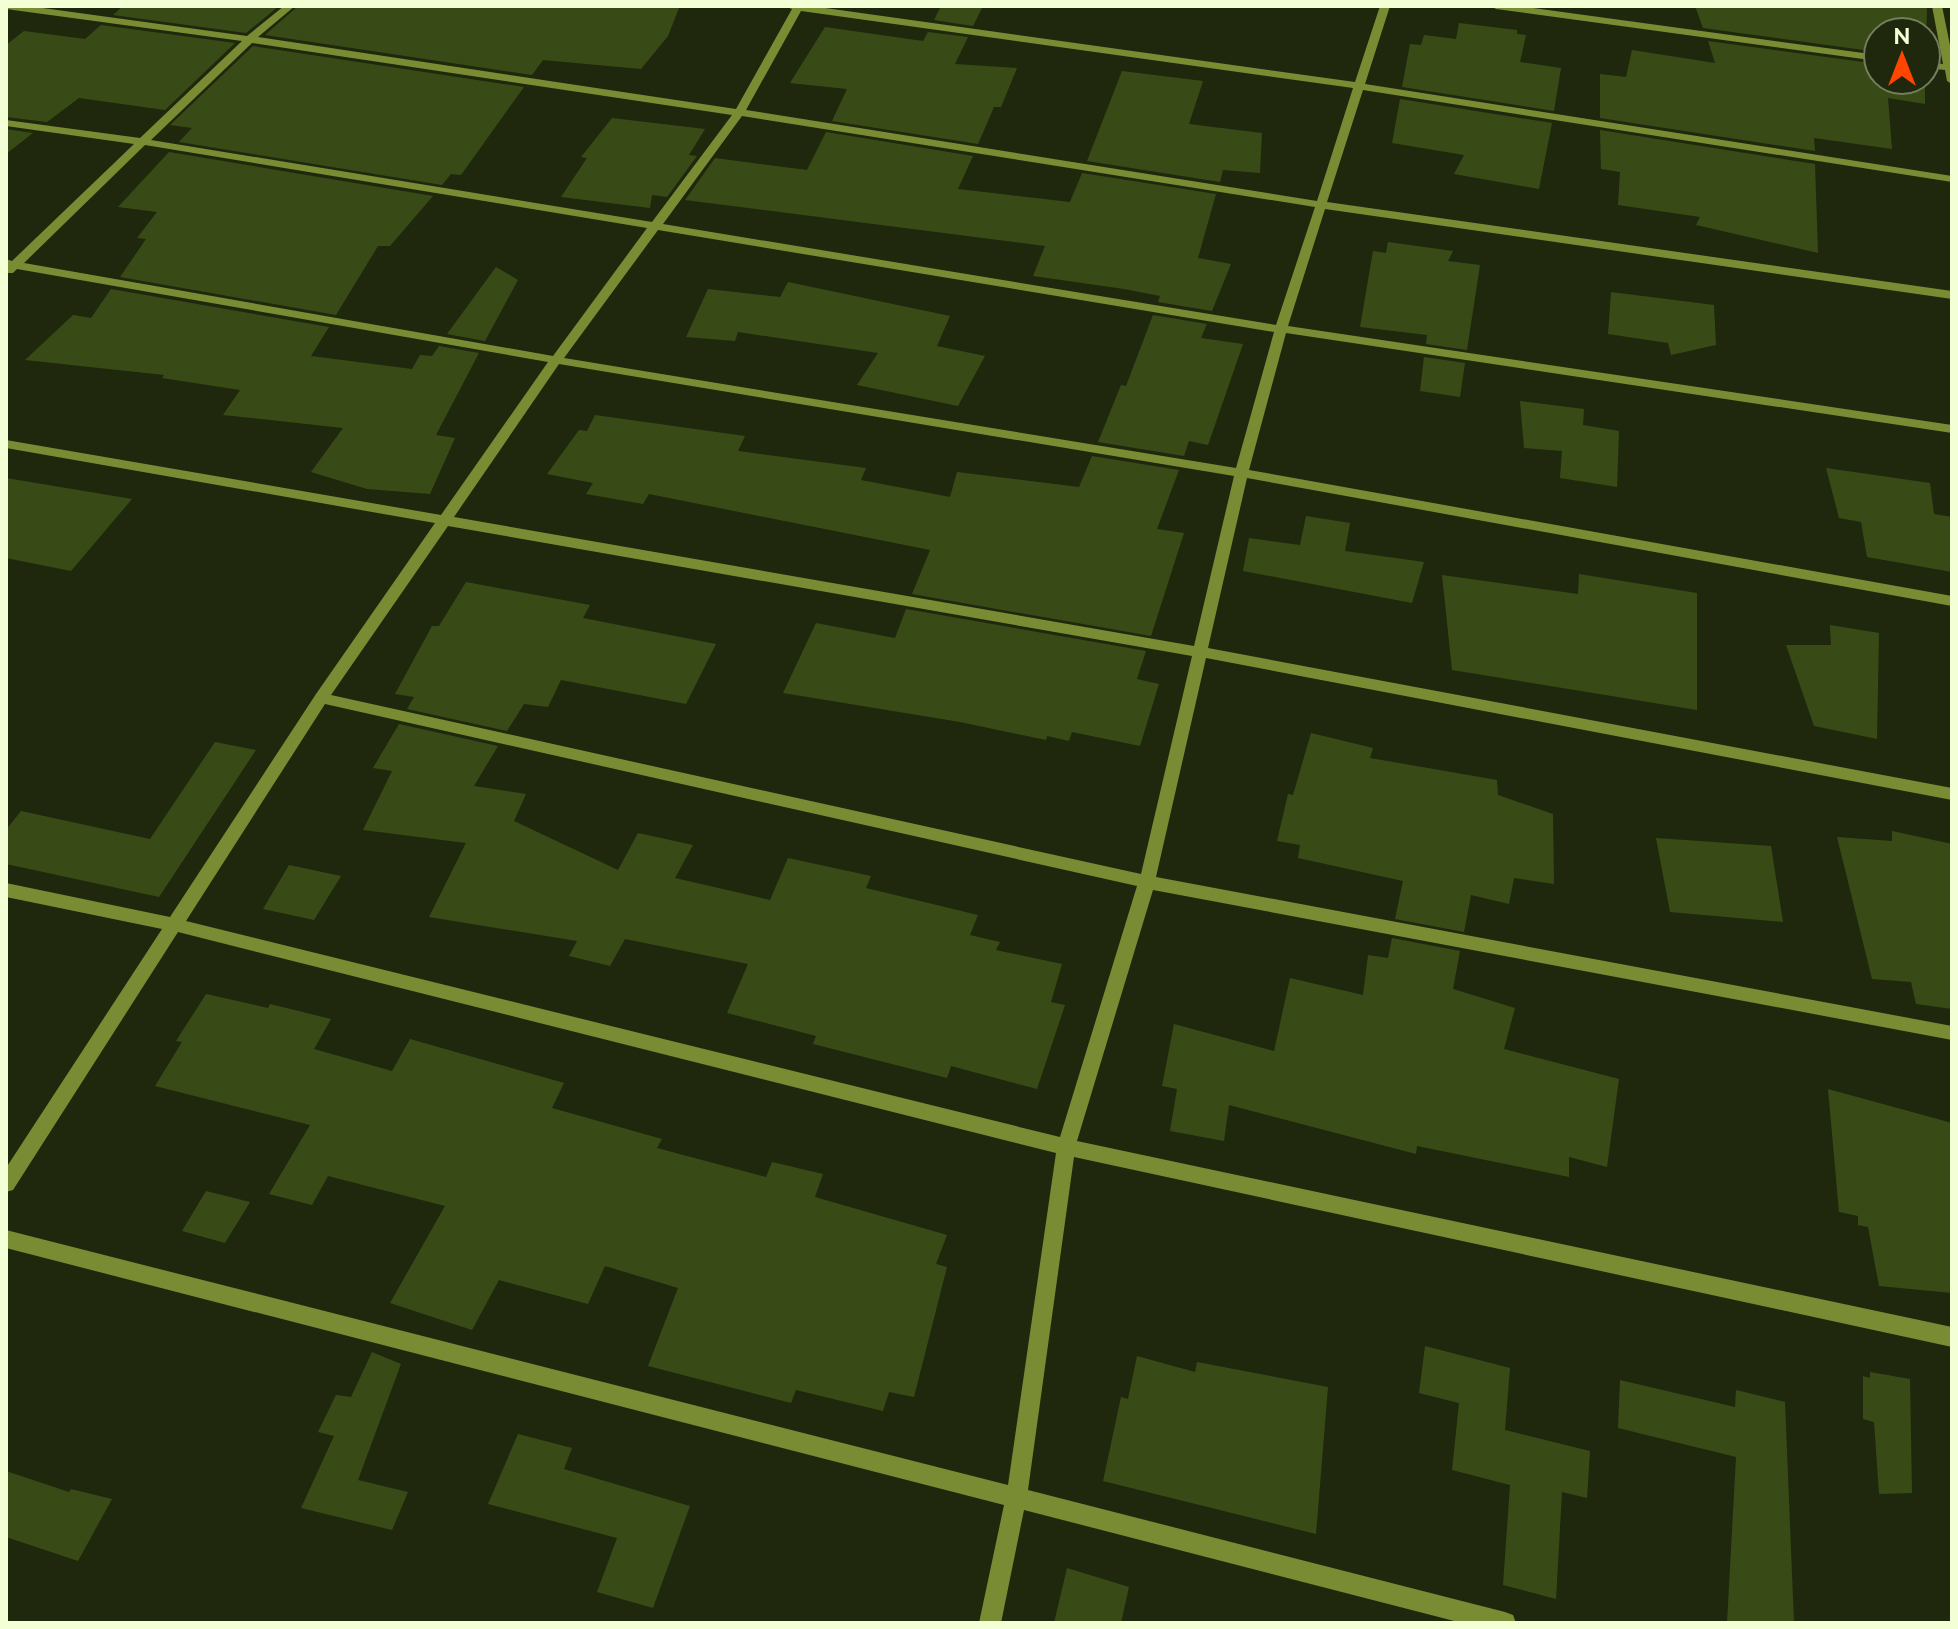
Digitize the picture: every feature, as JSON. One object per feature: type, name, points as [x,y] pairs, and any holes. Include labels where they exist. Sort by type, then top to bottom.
[{"type":"street","points":[[6,6],[251,38],[740,111],[1321,205],[1952,295]]},
{"type":"street","points":[[9,267],[251,38],[290,6]]},
{"type":"street","points":[[6,1184],[172,924],[443,519],[740,111],[795,6],[1358,86],[1952,179]]},
{"type":"street","points":[[990,1623],[1016,1500],[1066,1147],[1147,882],[1241,473],[1281,329],[1385,6]]},
{"type":"street","points":[[1496,6],[1862,56]]},
{"type":"street","points":[[1937,6],[1952,81]]},
{"type":"street","points":[[6,123],[144,142],[1281,329],[1952,429]]},
{"type":"street","points":[[9,267],[1241,473],[1952,601]]},
{"type":"street","points":[[6,444],[1200,652],[1952,794]]},
{"type":"street","points":[[321,698],[1147,882],[1952,1033]]},
{"type":"street","points":[[6,890],[172,924],[1066,1147],[1952,1337]]},
{"type":"street","points":[[6,1239],[1505,1623]]},
{"type":"building","points":[[123,6],[279,6],[246,33],[113,15]]},
{"type":"building","points":[[298,6],[679,8],[668,36],[641,69],[543,60],[532,75],[265,35]]},
{"type":"building","points":[[941,6],[983,6],[973,26],[934,20]]},
{"type":"building","points":[[1695,6],[1927,6],[1927,16],[1862,16],[1862,50],[1703,28]]},
{"type":"building","points":[[1459,23],[1517,30],[1517,34],[1526,35],[1520,62],[1561,68],[1554,111],[1402,87],[1410,44],[1421,45],[1424,35],[1456,39]]},
{"type":"building","points":[[101,25],[235,43],[165,110],[79,98],[47,122],[6,117],[6,45],[24,31],[85,39]]},
{"type":"building","points":[[825,27],[923,41],[928,32],[968,37],[955,64],[1017,68],[1001,107],[994,107],[978,144],[832,121],[847,89],[790,83]]},
{"type":"building","points":[[1708,41],[1862,62],[1862,96],[1925,96],[1925,104],[1888,98],[1892,149],[1814,138],[1815,151],[1600,118],[1600,74],[1626,77],[1632,50],[1715,63]]},
{"type":"building","points":[[253,46],[524,87],[461,175],[451,174],[442,185],[179,142],[192,128],[170,125]]},
{"type":"building","points":[[1122,71],[1203,81],[1189,124],[1262,133],[1260,173],[1223,170],[1220,182],[1087,161]]},
{"type":"building","points":[[1400,99],[1552,123],[1539,189],[1454,174],[1464,155],[1392,143]]},
{"type":"building","points":[[612,118],[705,129],[689,155],[697,156],[667,197],[652,195],[650,208],[561,197],[587,158],[581,157]]},
{"type":"building","points":[[6,129],[33,133],[6,154]]},
{"type":"building","points":[[1600,130],[1815,164],[1818,253],[1696,225],[1700,217],[1618,205],[1620,172],[1601,169]]},
{"type":"building","points":[[826,132],[973,156],[958,189],[1070,202],[1082,173],[1216,194],[1198,258],[1231,264],[1212,311],[1158,302],[1160,296],[1033,276],[1045,246],[685,200],[715,158],[807,170]]},
{"type":"building","points":[[169,152],[433,196],[390,246],[378,246],[336,315],[120,277],[146,239],[137,238],[157,212],[118,207]]},
{"type":"building","points":[[1388,242],[1453,251],[1448,261],[1480,265],[1467,350],[1426,344],[1427,335],[1360,327],[1373,251],[1386,253]]},
{"type":"building","points":[[496,267],[518,280],[485,341],[447,334]]},
{"type":"building","points":[[788,282],[950,316],[937,346],[985,356],[958,406],[857,385],[878,353],[738,332],[735,341],[686,337],[708,289],[780,297]]},
{"type":"building","points":[[111,289],[329,327],[311,356],[412,369],[420,355],[432,356],[439,346],[479,353],[436,435],[455,438],[430,494],[367,489],[311,472],[343,428],[223,415],[240,390],[162,378],[164,375],[25,360],[73,315],[91,318]]},
{"type":"building","points":[[1611,292],[1714,305],[1716,345],[1671,355],[1668,343],[1608,334]]},
{"type":"building","points":[[1153,315],[1207,324],[1201,338],[1243,344],[1208,445],[1189,441],[1184,456],[1098,442],[1121,385],[1126,386]]},
{"type":"building","points":[[1424,357],[1465,363],[1460,397],[1420,391]]},
{"type":"building","points":[[1520,401],[1584,409],[1583,425],[1619,431],[1617,487],[1560,478],[1562,451],[1524,448]]},
{"type":"building","points":[[595,415],[745,436],[738,451],[866,468],[861,480],[950,497],[957,472],[1079,487],[1092,456],[1179,470],[1157,529],[1184,533],[1151,636],[912,594],[930,550],[649,494],[643,504],[586,494],[593,483],[547,474],[579,430],[587,431]]},
{"type":"building","points":[[1826,468],[1930,483],[1934,514],[1952,517],[1952,572],[1867,557],[1861,522],[1839,518]]},
{"type":"building","points":[[6,478],[132,499],[71,571],[6,558]]},
{"type":"building","points":[[1306,516],[1350,523],[1345,551],[1424,562],[1412,603],[1243,571],[1249,538],[1300,545]]},
{"type":"building","points":[[1579,574],[1697,593],[1697,710],[1452,670],[1442,575],[1578,594]]},
{"type":"building","points":[[466,582],[590,605],[583,618],[716,644],[686,704],[561,680],[548,707],[524,704],[507,731],[407,709],[414,697],[395,694],[432,626],[439,626]]},
{"type":"building","points":[[906,609],[1146,651],[1137,679],[1159,684],[1140,746],[1072,732],[1069,741],[1047,736],[1046,740],[960,722],[783,693],[816,623],[895,638]]},
{"type":"building","points":[[1830,625],[1879,633],[1877,739],[1814,726],[1786,645],[1831,645]]},
{"type":"building","points":[[399,724],[498,746],[474,786],[526,794],[514,821],[618,870],[638,833],[693,845],[675,878],[770,900],[788,858],[871,876],[866,888],[978,915],[970,935],[1000,942],[996,950],[1062,964],[1051,1002],[1065,1005],[1037,1089],[951,1066],[947,1078],[813,1044],[816,1036],[727,1013],[748,964],[625,939],[610,966],[569,956],[577,941],[429,917],[466,843],[363,830],[392,771],[373,768]]},
{"type":"building","points":[[1311,733],[1373,748],[1370,758],[1497,780],[1498,795],[1553,814],[1554,884],[1514,878],[1509,904],[1471,895],[1464,932],[1395,919],[1403,881],[1298,858],[1300,845],[1277,841],[1288,794],[1293,795]]},
{"type":"building","points":[[215,742],[256,750],[159,897],[6,864],[6,830],[21,811],[150,839]]},
{"type":"building","points":[[1892,831],[1952,844],[1952,1009],[1916,1004],[1911,982],[1872,979],[1837,837],[1892,841]]},
{"type":"building","points":[[1656,838],[1771,846],[1783,922],[1670,912]]},
{"type":"building","points":[[289,865],[341,876],[314,920],[263,909]]},
{"type":"building","points":[[1392,938],[1460,951],[1453,989],[1515,1008],[1504,1049],[1619,1079],[1607,1167],[1569,1157],[1569,1177],[1417,1146],[1416,1154],[1229,1105],[1224,1141],[1170,1131],[1177,1089],[1162,1086],[1174,1024],[1274,1051],[1290,978],[1363,995],[1368,955],[1388,958]]},
{"type":"building","points":[[206,994],[268,1008],[270,1004],[331,1019],[314,1049],[392,1071],[410,1039],[564,1083],[552,1108],[662,1139],[657,1148],[766,1177],[772,1162],[823,1174],[815,1197],[947,1235],[936,1264],[947,1267],[914,1397],[889,1392],[883,1411],[796,1390],[791,1403],[648,1366],[678,1288],[605,1266],[588,1304],[499,1280],[472,1330],[390,1303],[445,1206],[328,1176],[312,1205],[269,1194],[310,1125],[155,1086],[182,1042],[176,1041]]},
{"type":"building","points":[[1828,1089],[1952,1123],[1952,1293],[1879,1286],[1868,1227],[1858,1225],[1858,1216],[1839,1212]]},
{"type":"building","points":[[206,1191],[250,1202],[225,1243],[182,1231]]},
{"type":"building","points":[[1425,1346],[1510,1368],[1505,1430],[1590,1451],[1587,1498],[1562,1492],[1556,1599],[1503,1585],[1510,1485],[1452,1470],[1459,1403],[1419,1393]]},
{"type":"building","points":[[372,1352],[401,1364],[358,1480],[408,1492],[392,1530],[301,1508],[334,1436],[318,1432],[336,1395],[351,1397]]},
{"type":"building","points":[[1137,1356],[1195,1372],[1197,1362],[1328,1387],[1316,1534],[1103,1481],[1121,1397],[1128,1399]]},
{"type":"building","points":[[1870,1372],[1910,1379],[1912,1493],[1879,1494],[1874,1422],[1863,1419],[1863,1376],[1870,1378]]},
{"type":"building","points":[[1620,1380],[1735,1407],[1736,1390],[1785,1402],[1794,1623],[1727,1623],[1736,1457],[1618,1428]]},
{"type":"building","points":[[518,1434],[572,1448],[564,1469],[690,1506],[653,1608],[597,1592],[617,1538],[488,1504]]},
{"type":"building","points":[[6,1471],[69,1492],[71,1489],[112,1499],[78,1561],[6,1537]]},
{"type":"building","points":[[1067,1568],[1129,1587],[1121,1623],[1054,1623]]}]
